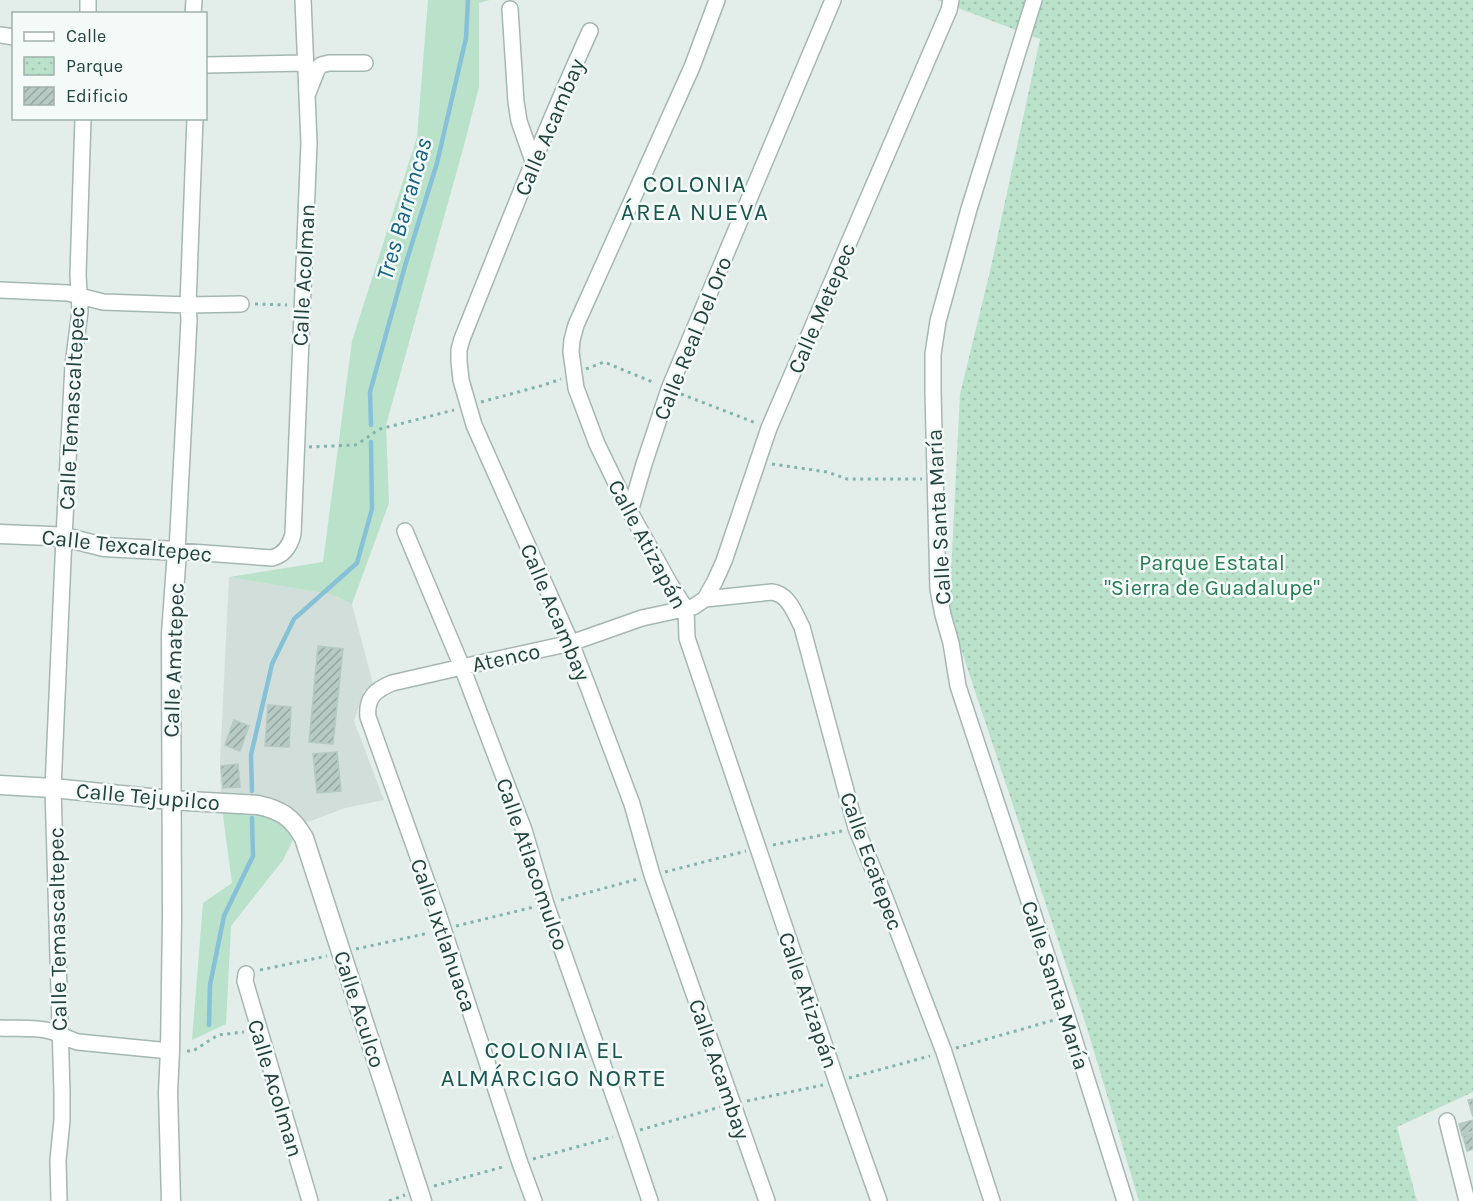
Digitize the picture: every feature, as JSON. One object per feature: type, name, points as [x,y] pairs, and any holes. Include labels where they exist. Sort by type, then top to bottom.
[{"type":"street","name":"Calle Atizapán","points":[[717,0],[692,67],[576,325],[571,352],[573,374],[597,444],[630,512],[686,609],[687,638],[879,1201]]},
{"type":"street","name":"Calle Real Del Oro","points":[[630,512],[669,389],[833,0]]},
{"type":"street","name":"Calle Metepec","points":[[705,599],[724,561],[769,428],[949,10],[951,0]]},
{"type":"street","name":"Calle Santa María","points":[[1034,0],[969,209],[938,321],[933,354],[938,589],[951,643],[958,686],[1067,1016],[1125,1201]]},
{"type":"street","name":"Calle Acolman","points":[[287,549],[293,534],[309,143],[305,4]]},
{"type":"street","points":[[510,9],[516,102],[519,121],[533,161]]},
{"type":"street","name":"Calle Acambay","points":[[590,31],[533,161],[462,339],[459,350],[461,380],[474,425],[571,643],[632,804],[652,875],[767,1201]]},
{"type":"street","points":[[207,65],[305,63]]},
{"type":"street","points":[[306,98],[321,65],[365,63]]},
{"type":"street","name":"Calle Temascaltepec","points":[[59,1201],[58,1160],[62,1092],[53,788],[73,365],[80,311],[78,275],[83,120]]},
{"type":"street","name":"Calle Amatepec","points":[[171,1201],[168,1102],[172,919],[171,634],[189,320],[195,120]]},
{"type":"street","points":[[0,290],[68,293],[103,302],[241,304]]},
{"type":"street","name":"Calle Atlacomulco","points":[[405,531],[462,667],[524,830],[546,904],[650,1201]]},
{"type":"street","name":"Calle Texcaltepec","points":[[0,534],[64,537],[105,547],[272,558],[287,549]]},
{"type":"street","name":"Calle Ecatepec","points":[[705,599],[778,592],[784,596],[802,627],[856,828],[944,1052],[992,1201]]},
{"type":"street","points":[[686,609],[705,599]]},
{"type":"street","name":"Atenco","points":[[368,704],[370,698],[382,687],[392,683],[571,643],[642,618],[686,609]]},
{"type":"street","name":"Calle Ixtlahuaca","points":[[368,704],[368,717],[437,910],[534,1201]]},
{"type":"street","name":"Calle Tejupilco","points":[[0,785],[258,805],[271,808],[292,820]]},
{"type":"street","name":"Calle Aculco","points":[[292,820],[304,838],[422,1201]]},
{"type":"street","name":"Calle Acolman","points":[[246,974],[245,981],[310,1201]]},
{"type":"street","points":[[0,1028],[43,1029],[78,1042],[170,1051]]},
{"type":"street","points":[[1447,1122],[1467,1201]]},
{"type":"path","points":[[241,304],[301,305]]},
{"type":"path","points":[[296,448],[355,445],[380,429],[544,385],[604,362],[769,428]]},
{"type":"path","points":[[758,462],[827,472],[847,479],[934,479]]},
{"type":"path","points":[[246,974],[443,929]]},
{"type":"path","points":[[170,1051],[193,1051],[218,1035],[259,1030]]},
{"type":"shaded area","points":[[229,577],[335,595],[352,604],[374,688],[364,690],[354,721],[384,800],[345,808],[300,825],[221,801],[220,762]]},
{"type":"green space","points":[[428,0],[490,0],[479,3],[479,87],[386,425],[389,503],[352,604],[334,595],[229,577],[323,562],[352,341],[417,137]]},
{"type":"green space","name":"Parque Estatal \"Sierra de Guadalupe\"","points":[[937,0],[1473,0],[1473,1092],[1397,1127],[1417,1201],[1139,1201],[1086,1025],[949,613],[960,394],[991,267],[1040,39]]},
{"type":"green space","points":[[221,801],[300,825],[283,860],[231,926],[226,1024],[192,1040],[203,903],[232,883]]},
{"type":"building","points":[[318,646],[343,649],[333,744],[309,742]]},
{"type":"building","points":[[268,705],[291,707],[289,747],[265,746]]},
{"type":"building","points":[[234,720],[249,726],[240,751],[225,745]]},
{"type":"building","points":[[337,752],[341,791],[317,793],[313,754]]},
{"type":"building","points":[[238,764],[240,787],[223,788],[221,766]]},
{"type":"building","points":[[1473,1099],[1473,1117],[1468,1100]]},
{"type":"building","points":[[1473,1120],[1473,1131],[1462,1135],[1459,1124]]},
{"type":"building","points":[[1473,1133],[1473,1149],[1467,1151],[1463,1136]]},
{"type":"waterway","name":"Tres Barrancas","points":[[371,425],[370,392],[437,163],[466,38],[468,0]]},
{"type":"waterway","name":"Tres Barrancas","points":[[252,791],[251,755],[272,664],[294,619],[357,563],[372,509],[371,442]]},
{"type":"waterway","name":"Tres Barrancas","points":[[209,1025],[210,985],[224,916],[253,856],[252,818]]},
{"type":"district","name":"COLONIA ÁREA NUEVA","points":[[695,198]]},
{"type":"district","name":"COLONIA EL ALMÁRCIGO NORTE","points":[[554,1064]]}]
